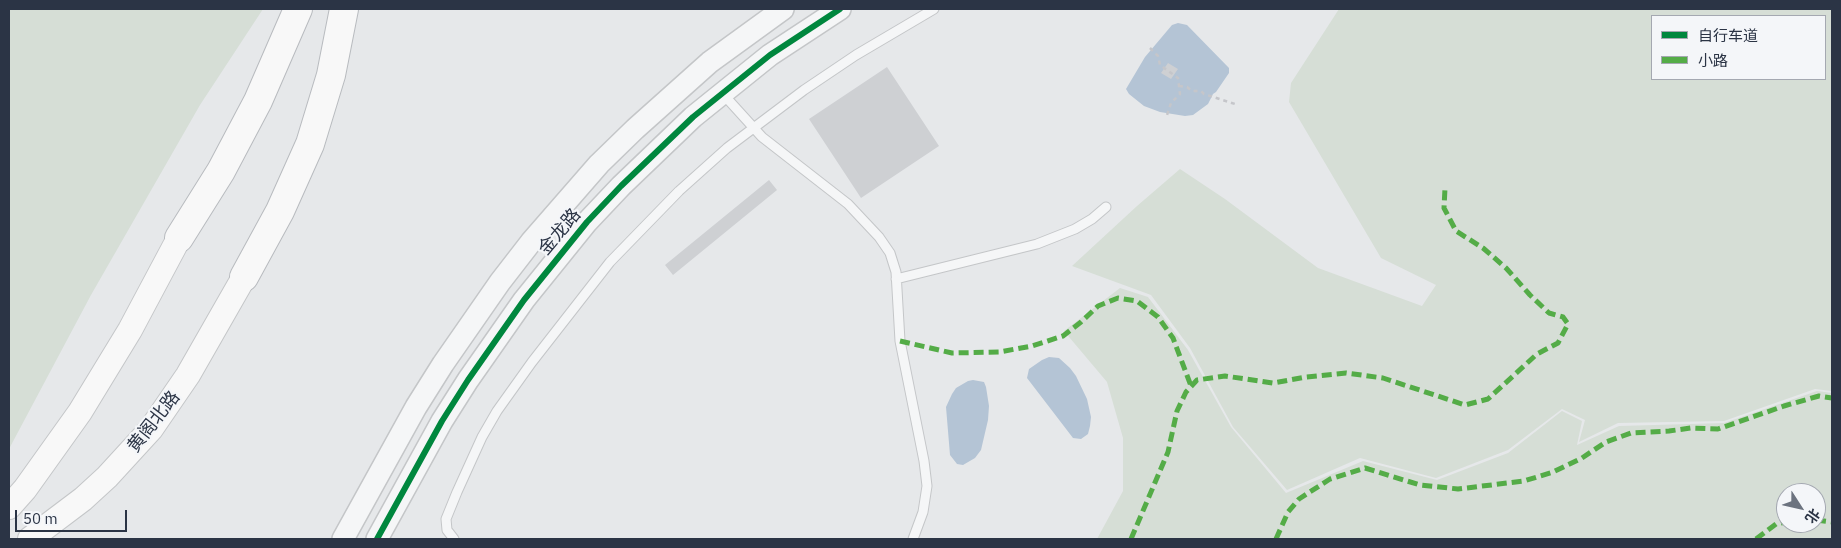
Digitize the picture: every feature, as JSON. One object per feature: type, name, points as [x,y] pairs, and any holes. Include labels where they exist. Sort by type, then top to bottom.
[{"type":"highway","points":[[179,238],[221,171],[258,101],[298,9]]},
{"type":"highway","points":[[244,277],[280,211],[310,144],[331,75],[344,9]]},
{"type":"main road","points":[[9,508],[53,451],[101,380],[156,285],[179,238]]},
{"type":"main road","name":"黄阁北路","points":[[30,539],[83,500],[151,429],[188,376],[244,277]]},
{"type":"street","name":"金龙路","points":[[343,539],[416,407],[443,364],[500,282],[531,242],[599,164],[635,129],[710,62],[783,9]]},
{"type":"street","name":"金龙路","points":[[377,539],[442,421],[468,380],[542,276],[587,222],[621,186],[693,117],[770,55],[840,9]]},
{"type":"lane","points":[[454,539],[447,530],[446,519],[456,492],[482,437],[497,411],[589,288],[632,238],[702,169],[752,128],[856,55],[934,9]]},
{"type":"lane","points":[[722,93],[752,128],[848,204],[885,244],[890,253],[894,263],[896,279],[900,342],[924,461],[927,486],[923,512],[913,539]]},
{"type":"lane","points":[[896,279],[1037,244],[1075,229],[1092,219],[1106,207]]},
{"type":"path","points":[[1150,48],[1158,56],[1160,65],[1178,78],[1180,94],[1171,103],[1167,115]]},
{"type":"path","points":[[1179,86],[1188,87],[1192,91],[1201,91],[1204,94],[1235,104]]},
{"type":"shaded area","points":[[9,9],[263,9],[200,105],[91,295],[9,449]]},
{"type":"shaded area","points":[[1339,9],[1832,9],[1832,391],[1815,389],[1724,421],[1618,423],[1579,442],[1585,420],[1562,409],[1508,450],[1436,478],[1360,458],[1287,490],[1233,427],[1190,348],[1151,295],[1072,266],[1180,169],[1225,199],[1318,268],[1422,306],[1436,285],[1381,258],[1289,102],[1291,83]]},
{"type":"shaded area","points":[[1120,288],[1148,297],[1188,350],[1231,427],[1286,493],[1363,461],[1437,480],[1508,453],[1562,411],[1582,421],[1577,445],[1619,426],[1724,423],[1817,391],[1832,393],[1832,539],[1097,539],[1123,491],[1123,438],[1107,382],[1064,331]]},
{"type":"water","points":[[1178,23],[1187,25],[1229,68],[1229,73],[1208,104],[1193,115],[1185,116],[1160,112],[1144,106],[1129,94],[1126,89],[1145,57],[1172,25]]},
{"type":"water","points":[[1049,357],[1059,358],[1070,368],[1087,399],[1091,417],[1090,426],[1088,434],[1081,439],[1073,438],[1027,378],[1029,369]]},
{"type":"water","points":[[973,380],[984,382],[986,387],[989,406],[988,420],[981,450],[975,458],[963,465],[957,464],[950,455],[946,407],[956,388]]},
{"type":"building","points":[[1168,63],[1178,69],[1171,79],[1161,73]]},
{"type":"building","points":[[887,67],[939,146],[861,198],[809,119]]},
{"type":"building","points":[[769,180],[777,190],[673,275],[665,265]]},
{"type":"marked path","points":[[1131,539],[1168,452],[1177,411],[1186,392],[1197,380],[1225,376],[1273,383],[1346,373],[1383,378],[1465,405],[1488,399],[1537,354],[1558,343],[1568,324],[1563,317],[1549,313],[1506,268],[1483,248],[1456,231],[1444,208],[1445,188]]},
{"type":"marked path","points":[[900,341],[952,353],[999,352],[1032,346],[1063,336],[1098,306],[1118,298],[1137,301],[1158,317],[1173,338],[1191,386]]},
{"type":"marked path","points":[[1276,539],[1288,512],[1299,499],[1330,479],[1365,468],[1420,485],[1458,489],[1524,481],[1553,472],[1582,458],[1606,442],[1631,433],[1691,428],[1718,429],[1819,396],[1832,398]]},
{"type":"marked path","points":[[1826,521],[1832,522]]},
{"type":"marked path","points":[[1756,539],[1776,524]]},
{"type":"cycle path","points":[[377,539],[442,421],[468,380],[524,300],[587,222],[621,186],[693,117],[770,55],[840,9]]}]
